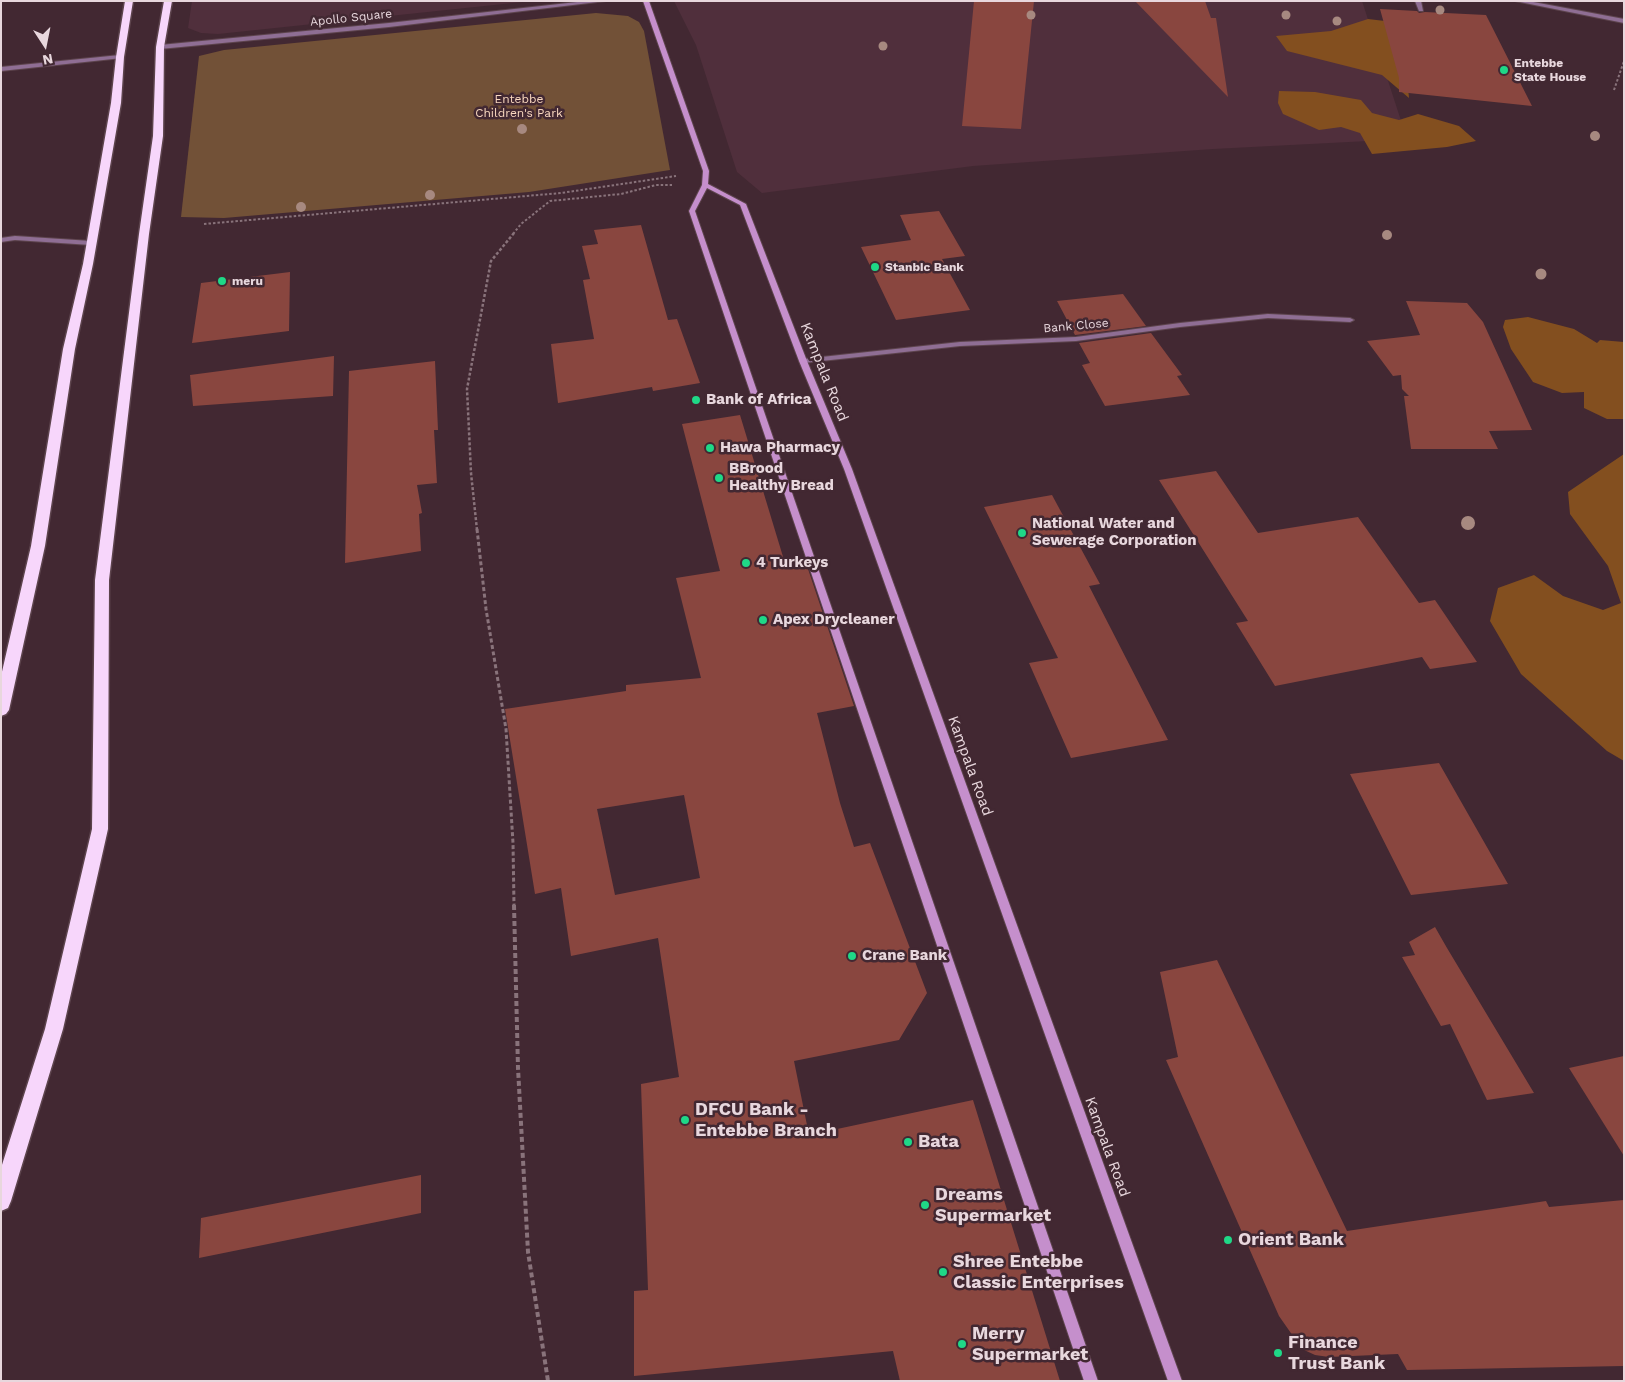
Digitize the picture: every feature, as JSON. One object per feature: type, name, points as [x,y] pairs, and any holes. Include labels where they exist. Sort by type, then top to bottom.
[{"type":"highway","points":[[1,710],[38,546],[69,349],[91,243],[116,103],[120,57],[129,1]]},
{"type":"highway","points":[[1,1201],[54,1029],[100,829],[102,580],[120,444],[141,252],[158,136],[160,47],[168,1]]},
{"type":"main road","points":[[646,1],[706,171],[705,186],[692,211],[1091,1381]]},
{"type":"main road","name":"Kampala Road","points":[[705,186],[743,204],[803,361],[848,469],[1175,1381]]},
{"type":"street","name":"Apollo Square","points":[[160,47],[380,26],[603,1]]},
{"type":"street","points":[[1418,1],[1422,10]]},
{"type":"street","points":[[1518,1],[1624,21]]},
{"type":"street","points":[[1,69],[120,57]]},
{"type":"street","points":[[1,240],[15,238],[91,243]]},
{"type":"street","name":"Bank Close","points":[[803,361],[960,344],[1076,339],[1180,325],[1268,316],[1350,320]]},
{"type":"path","points":[[1614,90],[1624,61]]},
{"type":"path","points":[[204,224],[561,193],[706,171]]},
{"type":"path","points":[[548,1381],[528,1252],[518,1068],[513,843],[506,729],[486,609],[471,473],[467,389],[480,312],[492,261],[521,224],[550,201],[621,194],[656,186],[705,186]]},
{"type":"shaded area","points":[[192,1],[532,1],[218,34],[201,33],[188,28]]},
{"type":"shaded area","points":[[674,1],[1362,1],[1407,139],[1213,149],[973,166],[762,193],[737,172],[696,45]]},
{"type":"shaded area","points":[[1368,19],[1402,23],[1409,98],[1382,75],[1287,51],[1276,36],[1331,31]]},
{"type":"shaded area","points":[[1279,91],[1315,92],[1361,100],[1372,113],[1399,120],[1418,114],[1459,126],[1476,141],[1447,147],[1372,154],[1360,133],[1341,127],[1319,130],[1283,114],[1278,103]]},
{"type":"shaded area","points":[[1528,317],[1574,329],[1597,343],[1600,340],[1624,342],[1624,419],[1607,419],[1584,408],[1584,392],[1562,393],[1533,382],[1511,349],[1503,327],[1505,320]]},
{"type":"shaded area","points":[[1624,454],[1624,761],[1607,751],[1521,674],[1490,621],[1498,588],[1534,575],[1563,596],[1603,610],[1621,603],[1608,566],[1570,514],[1568,492]]},
{"type":"green space","name":"Entebbe Children's Park","points":[[596,13],[628,16],[639,22],[644,31],[670,170],[529,192],[224,218],[181,217],[199,56],[224,50]]},
{"type":"building","points":[[974,1],[1034,1],[1021,129],[962,126]]},
{"type":"building","points":[[1135,1],[1205,1],[1211,18],[1216,18],[1228,97]]},
{"type":"building","points":[[1380,9],[1417,11],[1419,13],[1486,15],[1532,106],[1399,92],[1399,78]]},
{"type":"building","points":[[939,211],[965,256],[942,259],[970,310],[896,320],[861,247],[911,240],[900,215]]},
{"type":"building","points":[[641,225],[668,320],[677,319],[700,383],[653,391],[652,387],[558,403],[551,344],[594,339],[583,280],[590,279],[582,246],[598,244],[594,230]]},
{"type":"building","points":[[290,272],[289,331],[192,343],[201,283]]},
{"type":"building","points":[[1123,294],[1146,326],[1075,335],[1057,301]]},
{"type":"building","points":[[1406,301],[1467,303],[1483,322],[1532,430],[1489,431],[1498,449],[1411,449],[1404,396],[1409,396],[1402,389],[1401,375],[1393,376],[1367,341],[1420,335]]},
{"type":"building","points":[[1151,333],[1182,375],[1177,376],[1190,395],[1105,406],[1082,365],[1090,363],[1079,343]]},
{"type":"building","points":[[334,356],[333,396],[193,406],[190,375]]},
{"type":"building","points":[[435,361],[438,430],[434,430],[437,483],[417,485],[422,513],[419,514],[421,551],[345,563],[349,371]]},
{"type":"building","points":[[740,415],[784,560],[804,557],[854,706],[817,713],[840,803],[854,847],[870,843],[927,993],[899,1040],[794,1061],[809,1135],[973,1100],[1060,1381],[900,1381],[893,1351],[634,1376],[634,1291],[648,1290],[641,1084],[679,1077],[658,938],[571,956],[561,888],[535,894],[505,709],[626,691],[626,685],[701,678],[676,578],[720,571],[682,424]],"holes":[[[684,795],[700,878],[615,895],[597,809]]]},
{"type":"building","points":[[1216,471],[1258,533],[1358,517],[1419,603],[1435,600],[1477,662],[1430,669],[1422,657],[1275,686],[1236,623],[1248,621],[1159,480]]},
{"type":"building","points":[[1052,495],[1100,584],[1089,586],[1168,740],[1071,758],[1029,663],[1058,658],[984,507]]},
{"type":"building","points":[[1439,763],[1508,884],[1411,895],[1350,774]]},
{"type":"building","points":[[1435,927],[1534,1093],[1487,1100],[1450,1024],[1441,1026],[1402,957],[1415,955],[1409,942]]},
{"type":"building","points":[[1217,960],[1347,1231],[1546,1201],[1549,1207],[1624,1200],[1624,1366],[1407,1370],[1398,1354],[1329,1357],[1315,1355],[1302,1349],[1279,1316],[1166,1060],[1178,1057],[1160,972]]},
{"type":"building","points":[[1624,1056],[1624,1156],[1569,1068]]},
{"type":"building","points":[[421,1175],[421,1213],[199,1258],[201,1218]]},
{"type":"place","name":"Entebbe State House","points":[[1504,70]]},
{"type":"place","name":"Stanbic Bank","points":[[875,267]]},
{"type":"place","name":"meru","points":[[222,281]]},
{"type":"place","name":"Bank of Africa","points":[[696,400]]},
{"type":"place","name":"Hawa Pharmacy","points":[[710,448]]},
{"type":"place","name":"BBrood Healthy Bread","points":[[719,478]]},
{"type":"place","name":"National Water and Sewerage Corporation","points":[[1022,533]]},
{"type":"place","name":"4 Turkeys","points":[[746,563]]},
{"type":"place","name":"Apex Drycleaner","points":[[763,620]]},
{"type":"place","name":"Crane Bank","points":[[852,956]]},
{"type":"place","name":"DFCU Bank - Entebbe Branch","points":[[685,1120]]},
{"type":"place","name":"Bata","points":[[908,1142]]},
{"type":"place","name":"Dreams Supermarket","points":[[925,1205]]},
{"type":"place","name":"Orient Bank","points":[[1228,1240]]},
{"type":"place","name":"Shree Entebbe Classic Enterprises","points":[[943,1272]]},
{"type":"place","name":"Merry Supermarket","points":[[962,1344]]},
{"type":"place","name":"Finance Trust Bank","points":[[1278,1353]]}]
